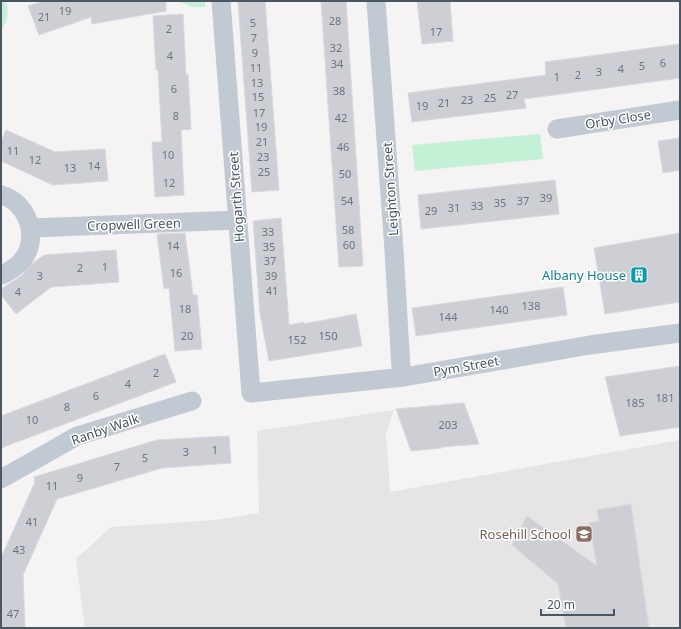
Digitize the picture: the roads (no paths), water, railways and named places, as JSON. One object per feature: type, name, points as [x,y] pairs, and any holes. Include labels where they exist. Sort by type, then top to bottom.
[{"type":"street","name":"Hogarth Street","points":[[221,1],[251,394]]},
{"type":"street","name":"Leighton Street","points":[[376,1],[401,368],[404,377]]},
{"type":"street","name":"Orby Close","points":[[556,129],[680,110]]},
{"type":"street","points":[[1,195],[9,197],[24,210],[31,228],[30,247],[20,263],[5,274],[1,275]]},
{"type":"street","name":"Cropwell Green","points":[[31,228],[238,220]]},
{"type":"street","name":"Pym Street","points":[[251,394],[404,377],[590,345],[680,333]]},
{"type":"street","name":"Ranby Walk","points":[[1,479],[77,436],[192,401]]},
{"type":"place","name":"Albany House","points":[[639,275]]},
{"type":"place","name":"Rosehill School","points":[[584,534]]}]
